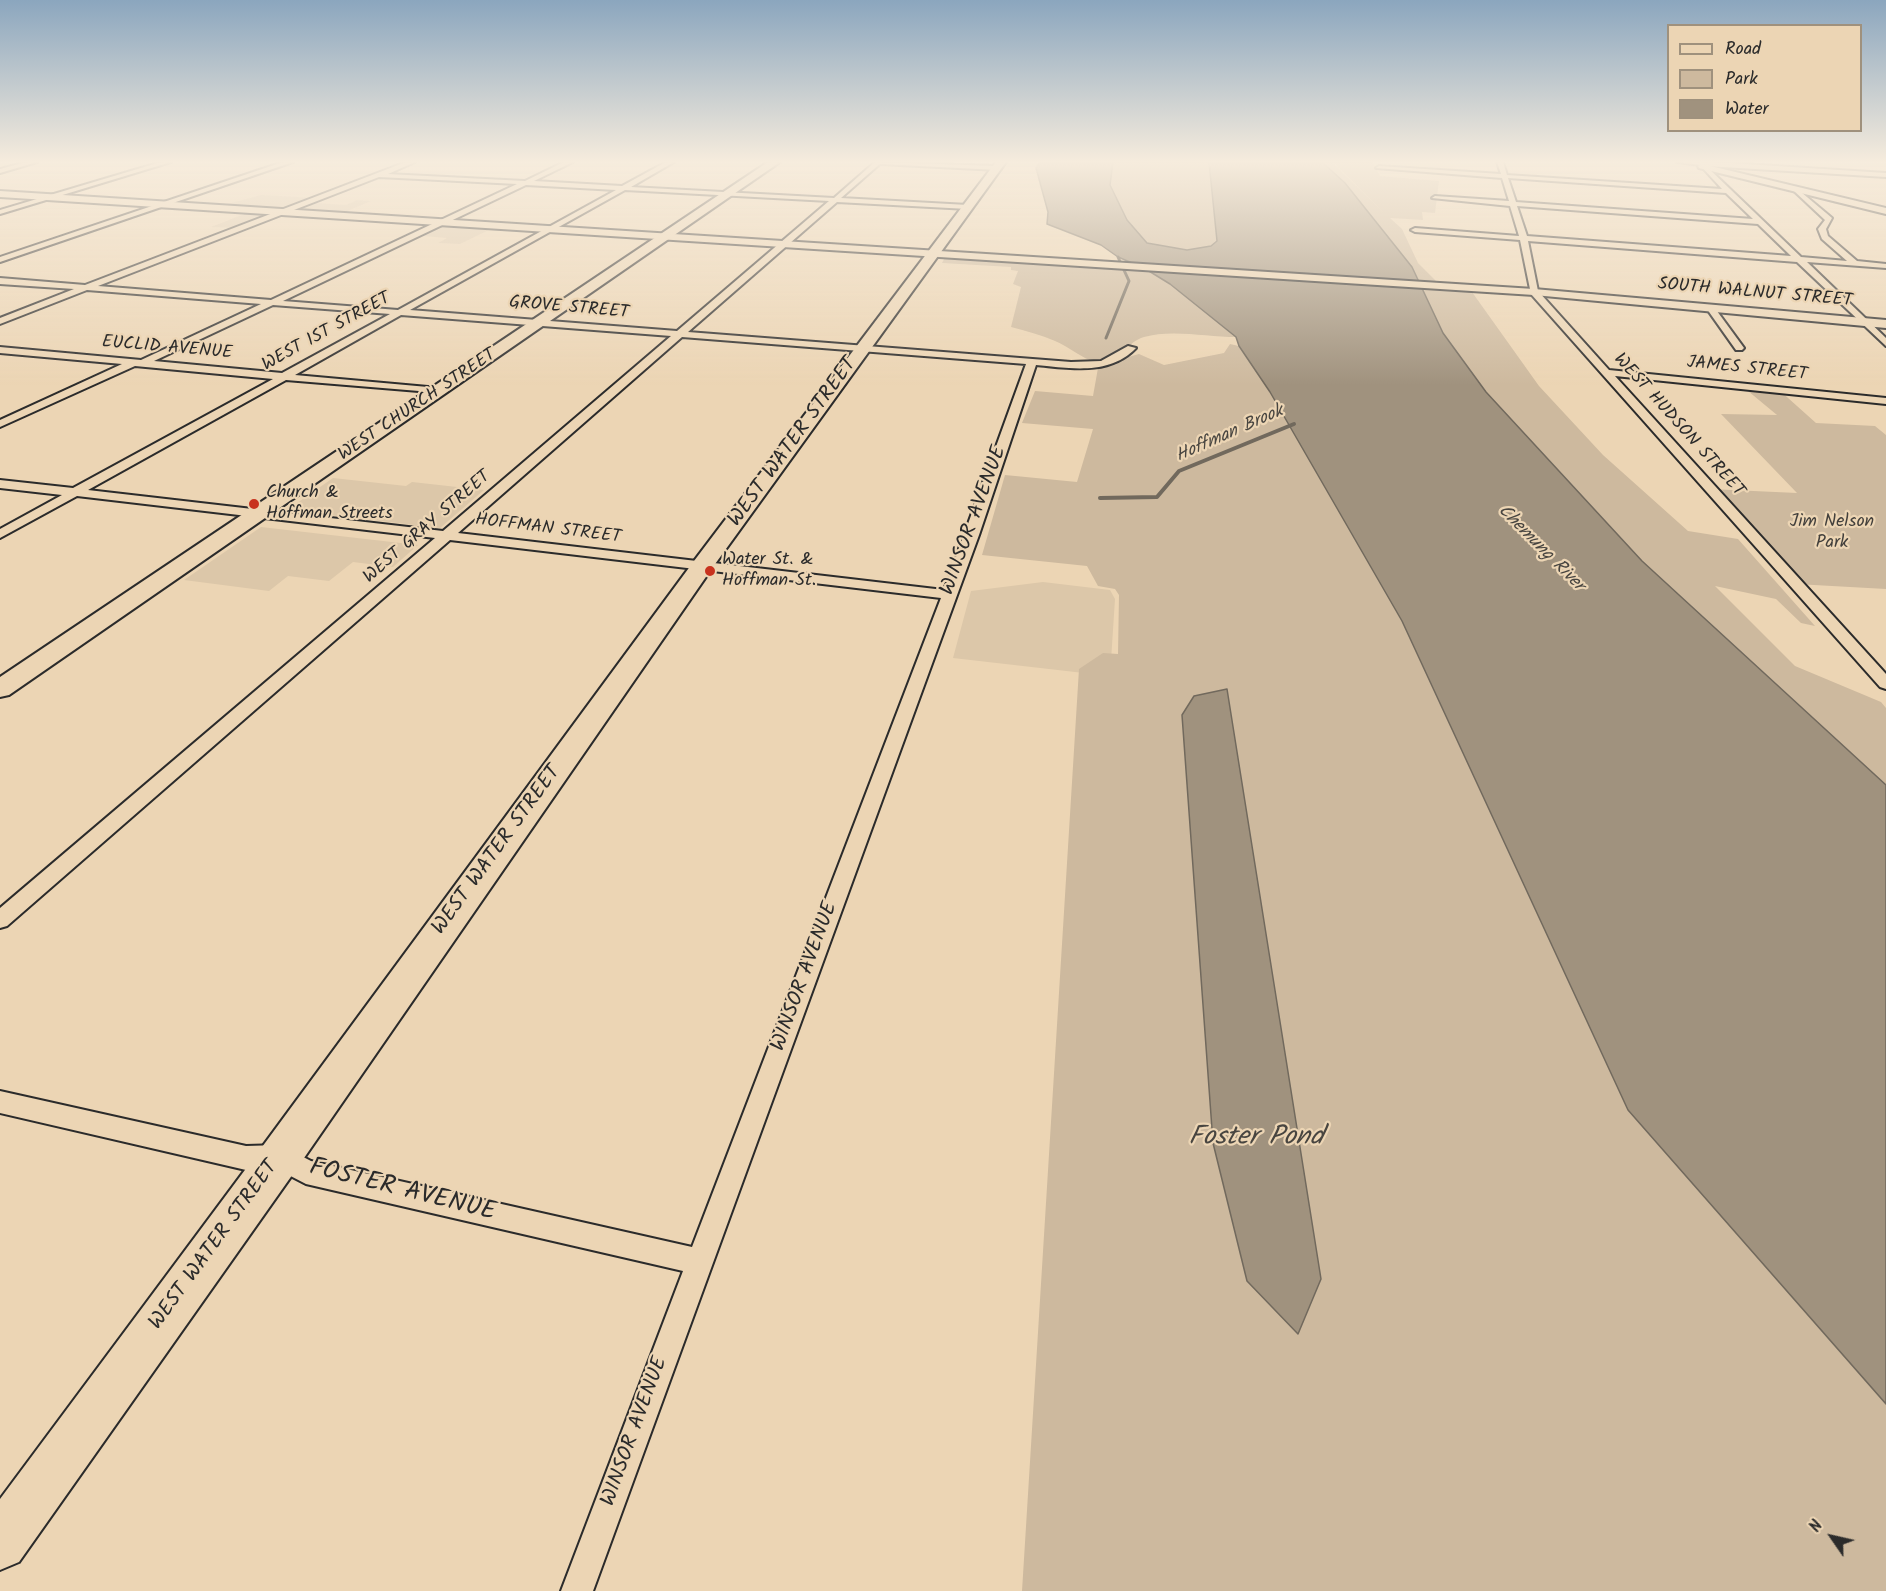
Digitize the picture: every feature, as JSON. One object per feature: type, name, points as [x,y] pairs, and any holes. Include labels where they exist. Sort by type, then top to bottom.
[{"type":"main road","name":"WEST CHURCH STREET","points":[[0,689],[666,236]]},
{"type":"main road","name":"WEST WATER STREET","points":[[0,1543],[280,1157],[702,566],[946,236]]},
{"type":"street","points":[[0,260],[70,236]]},
{"type":"street","points":[[0,321],[222,236]]},
{"type":"street","points":[[0,424],[274,303],[414,236]]},
{"type":"street","name":"WEST 1ST STREET","points":[[0,534],[536,236]]},
{"type":"street","name":"SOUTH WALNUT STREET","points":[[670,236],[1534,292],[1886,324]]},
{"type":"street","name":"WEST GRAY STREET","points":[[0,920],[794,236]]},
{"type":"street","points":[[1510,236],[1886,266]]},
{"type":"street","points":[[1777,236],[1886,343]]},
{"type":"street","points":[[1825,236],[1854,263]]},
{"type":"street","name":"WEST HUDSON STREET","points":[[1522,237],[1534,292],[1886,684]]},
{"type":"street","name":"GROVE STREET","points":[[0,281],[1098,366],[1114,362],[1131,348]]},
{"type":"street","points":[[1711,309],[1739,348]]},
{"type":"street","name":"EUCLID AVENUE","points":[[0,350],[439,391]]},
{"type":"street","name":"WINSOR AVENUE","points":[[577,1591],[949,595],[1032,362]]},
{"type":"street","name":"JAMES STREET","points":[[1604,372],[1886,401]]},
{"type":"street","name":"HOFFMAN STREET","points":[[0,484],[949,595]]},
{"type":"street","name":"FOSTER AVENUE","points":[[0,1102],[246,1158],[280,1157],[306,1172],[700,1262]]},
{"type":"shaded area","points":[[426,236],[476,236],[460,244],[438,243],[447,238]]},
{"type":"shaded area","points":[[333,478],[406,486],[412,482],[484,490],[440,528],[287,510]]},
{"type":"shaded area","points":[[261,527],[418,545],[393,567],[353,562],[329,581],[288,576],[269,591],[184,580]]},
{"type":"shaded area","points":[[1043,582],[1110,590],[1115,599],[1110,676],[953,658],[971,591]]},
{"type":"green space","points":[[1141,236],[1217,236],[1217,241],[1211,246],[1187,250],[1147,243]]},
{"type":"green space","points":[[1387,236],[1405,236],[1418,263],[1437,282],[1419,281],[1412,267]]},
{"type":"green space","points":[[952,257],[1144,268],[1170,284],[1236,337],[1178,333],[1155,335],[1138,340],[1109,360],[1096,362],[1055,341],[1011,327],[1021,287],[1013,284],[1018,271],[1011,270],[1011,267],[942,263],[944,259]]},
{"type":"green space","points":[[1421,287],[1472,292],[1539,386],[1603,455],[1688,531],[1738,539],[1815,626],[1801,623],[1776,599],[1715,586],[1795,666],[1881,702],[1886,708],[1886,785],[1642,561],[1486,392],[1443,333]]},
{"type":"green space","points":[[1230,344],[1239,346],[1270,392],[1402,621],[1628,1110],[1886,1404],[1886,1591],[1022,1591],[1079,669],[1103,653],[1118,654],[1119,595],[1115,589],[1098,586],[1087,566],[982,555],[1005,475],[1077,482],[1093,429],[1022,423],[1035,391],[1093,396],[1098,368],[1115,365],[1128,357],[1139,354],[1164,365],[1224,353]]},
{"type":"green space","name":"Jim Nelson Park","points":[[1742,386],[1778,389],[1816,423],[1875,426],[1886,435],[1886,589],[1796,584],[1710,489],[1797,493],[1721,414],[1777,415]]},
{"type":"water","name":"Chemung River","points":[[1078,236],[1141,236],[1147,243],[1187,250],[1211,246],[1217,241],[1217,236],[1387,236],[1412,267],[1443,333],[1486,392],[1642,561],[1886,785],[1886,1404],[1628,1110],[1402,621],[1270,392],[1239,346],[1236,337],[1170,284],[1144,268],[1118,257],[1101,245]]},
{"type":"water","name":"Foster Pond","points":[[1227,689],[1321,1279],[1298,1334],[1247,1281],[1213,1143],[1182,715],[1194,696]]},
{"type":"waterway","points":[[1106,338],[1129,281],[1118,257]]},
{"type":"waterway","name":"Hoffman Brook","points":[[1100,498],[1157,497],[1179,471],[1294,424]]},
{"type":"place","name":"Church & Hoffman Streets","points":[[254,504]]},
{"type":"place","name":"Water St. & Hoffman St.","points":[[710,571]]}]
